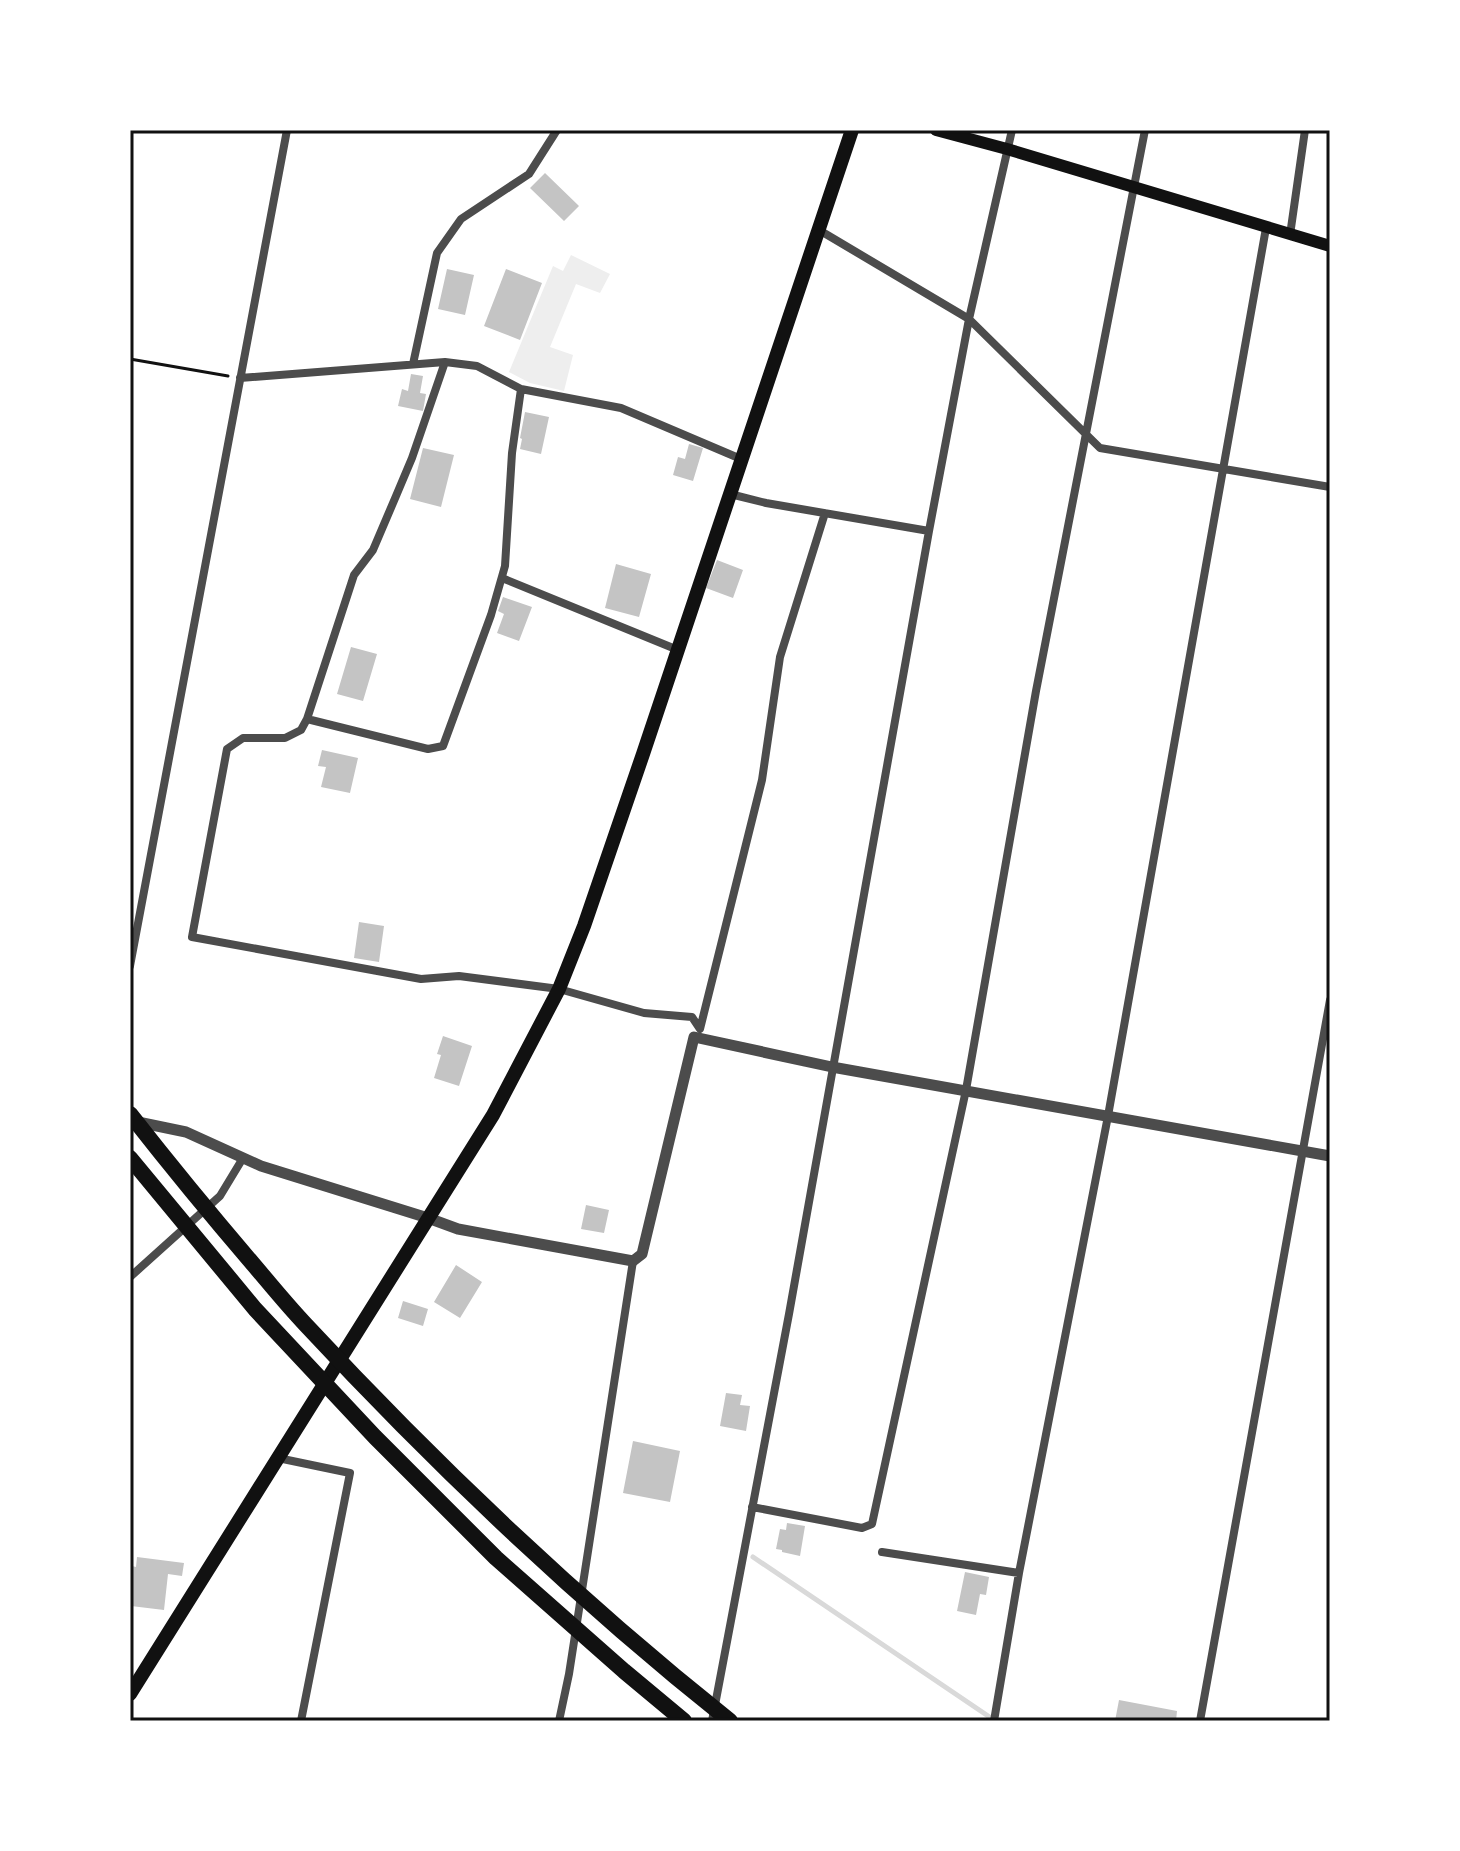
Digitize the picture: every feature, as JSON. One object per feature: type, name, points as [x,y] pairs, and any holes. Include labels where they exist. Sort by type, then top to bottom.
[{"type":"highway","points":[[130,1694],[493,1115],[559,989],[584,926],[852,130]]},
{"type":"highway","points":[[130,1117],[303,1322],[421,1444],[541,1560],[656,1662],[730,1721]]},
{"type":"highway","points":[[130,1158],[255,1309],[375,1437],[496,1558],[684,1721]]},
{"type":"main road","points":[[936,130],[1330,246]]},
{"type":"street","points":[[130,966],[287,130]]},
{"type":"street","points":[[413,364],[437,253],[461,219],[529,174],[557,130]]},
{"type":"street","points":[[712,1721],[789,1314],[929,531],[969,319],[1012,130]]},
{"type":"street","points":[[752,1507],[862,1528],[872,1524],[966,1090],[1036,691],[1145,130]]},
{"type":"street","points":[[1290,235],[1305,130]]},
{"type":"street","points":[[994,1721],[1019,1573],[1108,1116],[1266,228]]},
{"type":"street","points":[[819,230],[969,319],[1100,448],[1330,487]]},
{"type":"street","points":[[240,378],[445,362],[477,366],[521,389],[621,408],[741,459]]},
{"type":"street","points":[[445,362],[412,458],[379,537],[354,575],[301,730],[285,738],[243,738],[227,749],[192,937],[421,979],[459,976],[559,989],[644,1013],[692,1017],[700,1029],[762,780],[780,657],[825,513]]},
{"type":"street","points":[[307,719],[428,749],[443,746],[491,615],[505,566],[512,453],[521,389]]},
{"type":"street","points":[[730,494],[929,531]]},
{"type":"street","points":[[502,578],[678,650]]},
{"type":"street","points":[[1200,1721],[1330,1000]]},
{"type":"street","points":[[559,1721],[569,1674],[633,1261],[642,1254],[694,1037],[832,1067],[1330,1156]]},
{"type":"street","points":[[130,1117],[186,1132],[261,1166],[302,1180],[458,1229],[633,1261]]},
{"type":"street","points":[[130,1277],[220,1196],[243,1158]]},
{"type":"street","points":[[278,1458],[350,1473],[301,1721]]},
{"type":"street","points":[[882,1552],[1019,1573]]},
{"type":"path","points":[[130,359],[240,378]]},
{"type":"shaded area","points":[[571,255],[610,274],[600,293],[576,284],[550,347],[573,355],[564,391],[530,383],[509,372],[553,266],[563,271]]},
{"type":"building","points":[[545,173],[579,206],[564,221],[530,188]]},
{"type":"building","points":[[447,269],[474,275],[465,315],[438,309]]},
{"type":"building","points":[[506,269],[542,283],[520,340],[484,326]]},
{"type":"building","points":[[411,374],[423,376],[420,393],[426,394],[423,411],[398,406],[402,389],[408,391]]},
{"type":"building","points":[[525,412],[549,417],[541,454],[520,449]]},
{"type":"building","points":[[689,444],[703,448],[693,481],[673,475],[678,457],[685,459]]},
{"type":"building","points":[[423,448],[454,455],[441,507],[410,499]]},
{"type":"building","points":[[717,560],[743,570],[733,598],[706,588]]},
{"type":"building","points":[[616,564],[651,574],[639,617],[605,608]]},
{"type":"building","points":[[503,597],[532,607],[519,641],[497,633],[504,614],[498,611]]},
{"type":"building","points":[[351,647],[377,654],[363,701],[337,694]]},
{"type":"building","points":[[322,750],[358,758],[350,793],[321,787],[326,767],[318,766]]},
{"type":"building","points":[[359,922],[384,926],[379,962],[354,958]]},
{"type":"building","points":[[443,1036],[472,1046],[459,1086],[434,1078]]},
{"type":"building","points":[[586,1205],[609,1210],[604,1233],[581,1229]]},
{"type":"building","points":[[456,1265],[482,1282],[460,1318],[434,1302]]},
{"type":"building","points":[[403,1301],[428,1309],[423,1326],[398,1318]]},
{"type":"building","points":[[726,1393],[742,1395],[740,1405],[750,1406],[746,1431],[720,1426]]},
{"type":"building","points":[[633,1441],[680,1451],[670,1502],[623,1493]]},
{"type":"building","points":[[787,1523],[805,1526],[800,1556],[776,1549],[780,1529],[786,1530]]},
{"type":"building","points":[[137,1557],[184,1563],[182,1576],[168,1574],[164,1610],[131,1606],[130,1581]]},
{"type":"building","points":[[965,1572],[989,1577],[986,1595],[980,1594],[976,1615],[957,1611]]},
{"type":"building","points":[[1119,1700],[1177,1711],[1176,1721],[1115,1721]]},
{"type":"waterway","points":[[753,1557],[994,1720]]}]
